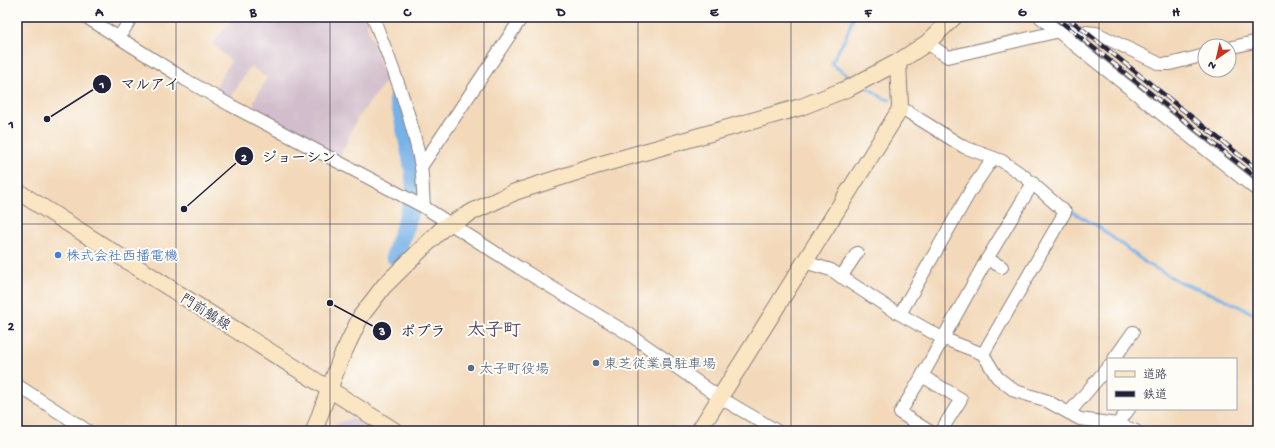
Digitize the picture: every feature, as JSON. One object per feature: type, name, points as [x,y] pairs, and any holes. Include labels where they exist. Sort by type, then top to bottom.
[{"type":"street","points":[[86,17],[186,80],[230,105],[417,204],[629,334],[719,397],[777,431]]},
{"type":"street","points":[[119,37],[132,17]]},
{"type":"street","points":[[374,17],[410,122],[421,168],[417,204]]},
{"type":"street","points":[[421,168],[522,17]]},
{"type":"street","points":[[314,431],[340,360],[361,316],[384,286],[443,228],[474,211],[515,192],[614,160],[801,107],[849,88],[898,62],[927,43],[954,17]]},
{"type":"street","points":[[1040,17],[1258,191]]},
{"type":"street","points":[[927,43],[948,57],[1058,30],[1064,30],[1096,33],[1160,64],[1170,64],[1197,57]]},
{"type":"street","points":[[1237,46],[1258,41]]},
{"type":"street","points":[[699,431],[900,107],[898,62]]},
{"type":"street","points":[[900,107],[964,147],[1002,161],[1033,183],[1065,212],[983,354]]},
{"type":"street","points":[[900,314],[971,190],[993,158]]},
{"type":"street","points":[[929,431],[900,413],[987,259],[1033,183]]},
{"type":"street","name":"門前鵤線","points":[[17,191],[395,431]]},
{"type":"street","points":[[841,277],[857,253]]},
{"type":"street","points":[[987,259],[1002,267]]},
{"type":"street","points":[[805,260],[811,264],[831,270],[900,314],[942,338],[983,354],[997,377],[1015,391],[1045,400],[1080,419],[1136,431]]},
{"type":"street","points":[[1115,358],[1133,332]]},
{"type":"street","points":[[1069,413],[1107,368]]},
{"type":"street","points":[[922,376],[961,399],[941,431]]},
{"type":"street","points":[[17,385],[88,431]]},
{"type":"street","points":[[1115,427],[1128,410]]},
{"type":"shaded area","points":[[234,17],[364,17],[386,81],[357,119],[339,159],[254,112],[254,100],[267,78],[250,66],[230,99],[214,90],[231,61],[212,44]]},
{"type":"shaded area","points":[[351,418],[372,431],[329,431],[331,426]]},
{"type":"waterway","points":[[850,77],[833,65],[832,62],[846,37],[853,17]]},
{"type":"waterway","points":[[868,88],[883,98],[890,100]]},
{"type":"waterway","points":[[395,256],[416,194],[414,170],[398,99]]},
{"type":"waterway","points":[[1069,210],[1099,227],[1146,263],[1180,282],[1222,298],[1258,316]]},
{"type":"railway","points":[[1055,17],[1258,179]]},
{"type":"railway","points":[[1067,17],[1258,170]]},
{"type":"place","name":"マルアイ","points":[[47,119]]},
{"type":"place","name":"ジョーシン","points":[[184,209]]},
{"type":"place","name":"株式会社西播電機","points":[[58,255]]},
{"type":"place","name":"ポプラ","points":[[330,303]]},
{"type":"place","name":"東芝従業員駐車場","points":[[596,363]]},
{"type":"place","name":"太子町役場","points":[[471,368]]},
{"type":"district","name":"太子町","points":[[494,329]]}]
